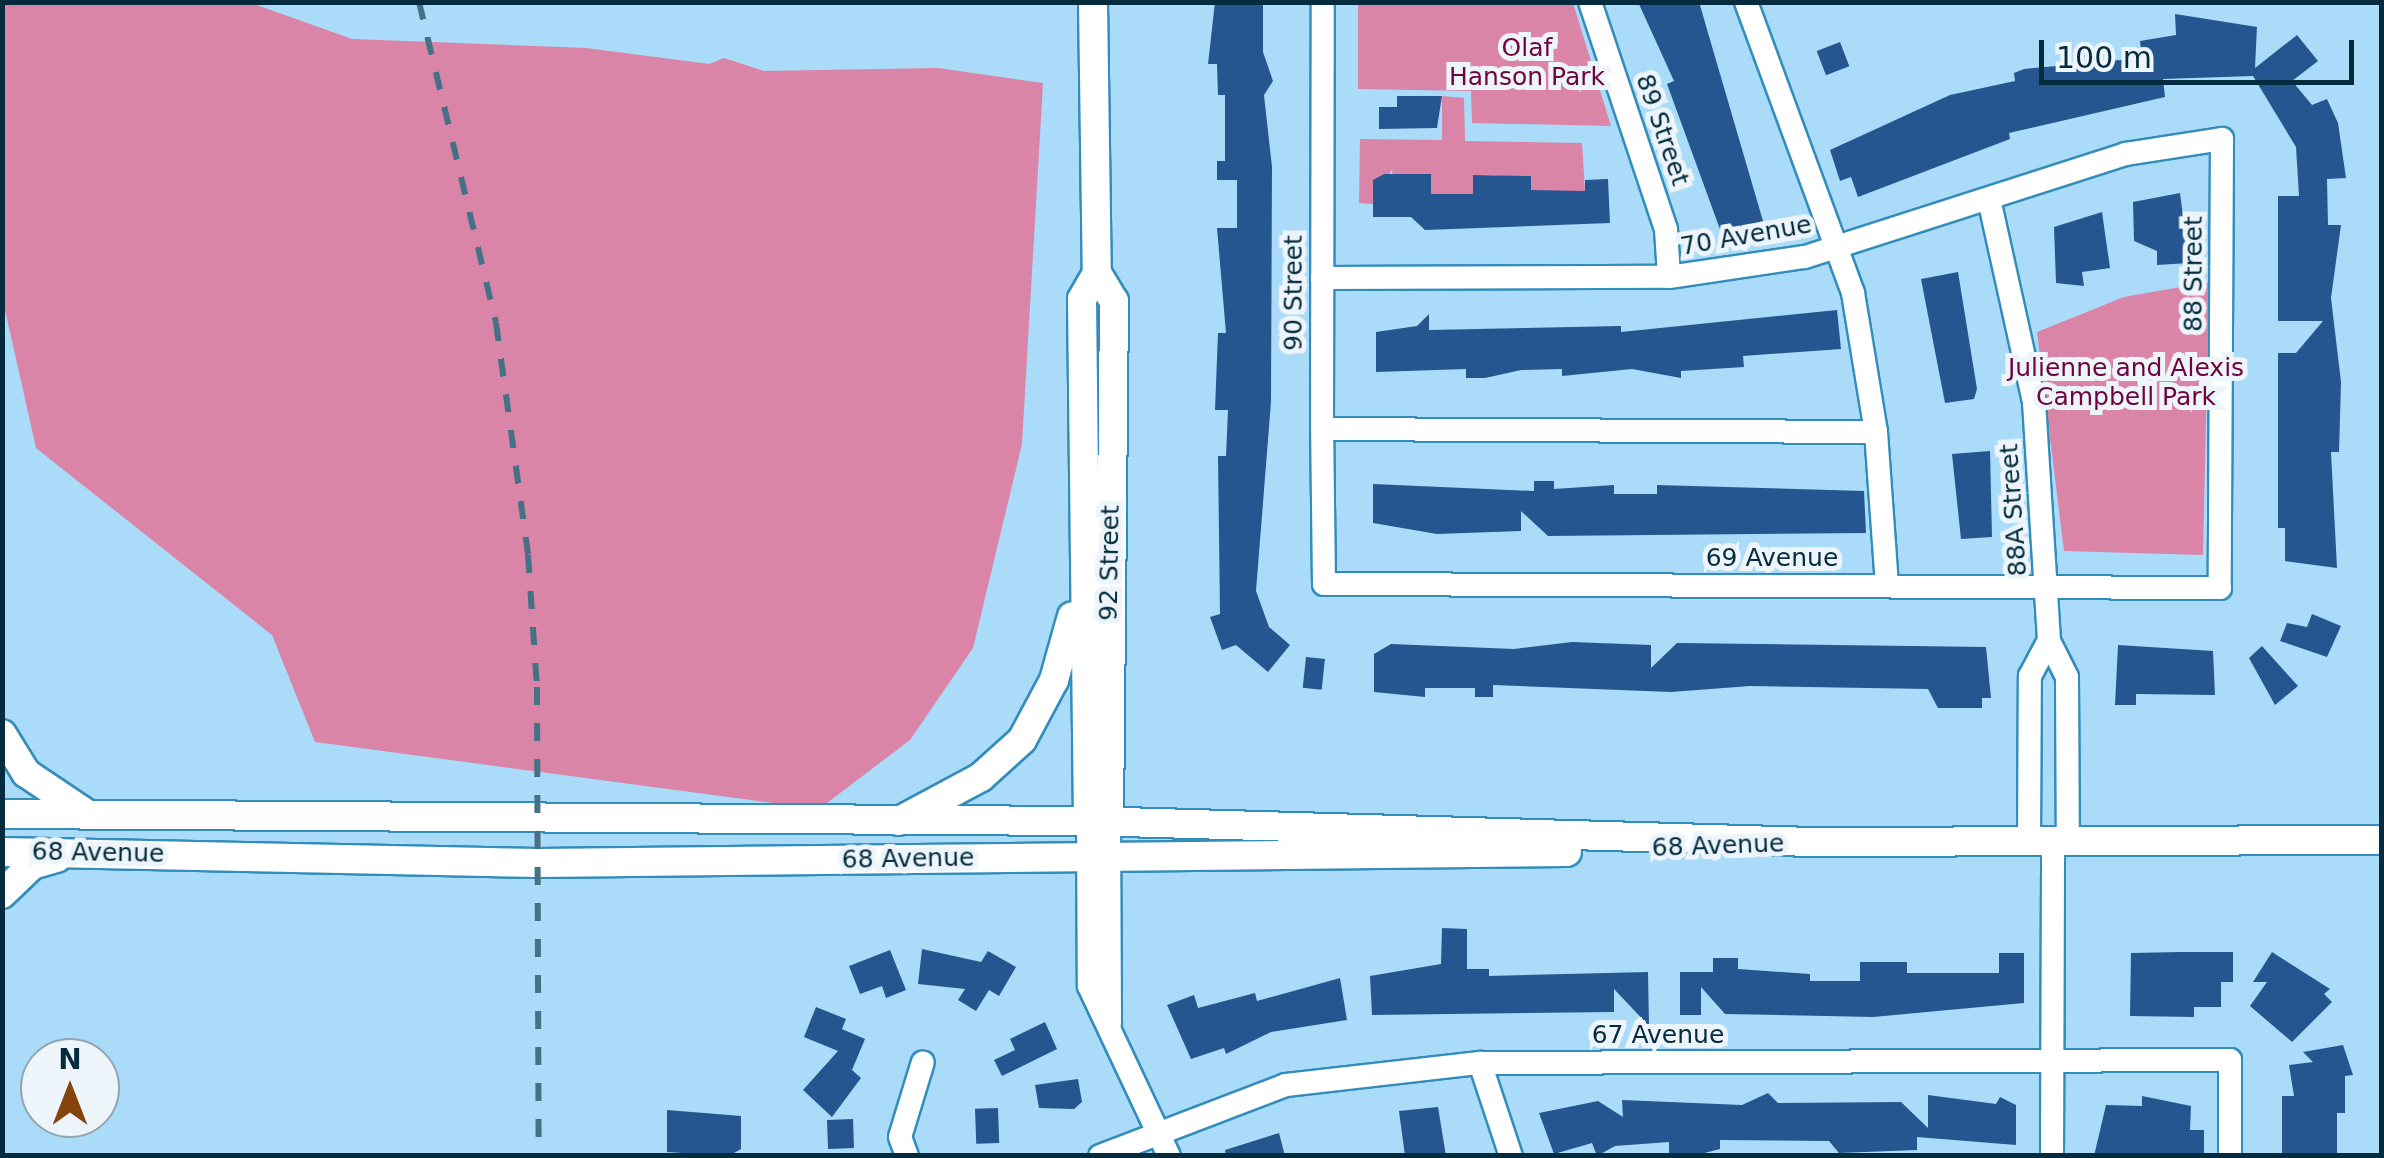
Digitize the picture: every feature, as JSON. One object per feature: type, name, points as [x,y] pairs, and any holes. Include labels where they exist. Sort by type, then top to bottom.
[{"type":"main road","name":"92 Street","points":[[1093,2],[1097,273],[1114,301],[1098,821]]},
{"type":"main road","name":"92 Street","points":[[1097,273],[1082,299],[1080,586],[1098,821]]},
{"type":"main road","points":[[898,821],[980,777],[1022,740],[1054,680],[1080,586]]},
{"type":"main road","points":[[2,734],[26,773],[84,812]]},
{"type":"main road","name":"68 Avenue","points":[[2,814],[1098,821],[1813,842]]},
{"type":"main road","name":"68 Avenue","points":[[2,852],[538,863],[1099,858],[1813,842],[2382,840]]},
{"type":"main road","points":[[2,894],[32,865],[78,852]]},
{"type":"street","name":"90 Street","points":[[1323,2],[1324,584]]},
{"type":"street","name":"89 Street","points":[[1590,2],[1666,230],[1669,277]]},
{"type":"street","points":[[1746,2],[1853,293],[1876,432],[1887,586]]},
{"type":"street","name":"70 Avenue","points":[[1322,278],[1669,277],[1835,247],[2126,154],[2222,139]]},
{"type":"street","name":"88 Street","points":[[2220,588],[2222,139]]},
{"type":"street","name":"88A Street","points":[[1988,199],[2034,402],[2049,642],[2067,677],[2050,842]]},
{"type":"street","points":[[1322,429],[1876,432]]},
{"type":"street","name":"69 Avenue","points":[[1324,584],[2220,588]]},
{"type":"street","name":"88A Street","points":[[2049,642],[2030,676],[2050,842],[2052,1156]]},
{"type":"street","name":"92 Street","points":[[1098,821],[1099,858]]},
{"type":"street","points":[[1099,858],[1110,1026],[1169,1156]]},
{"type":"street","name":"67 Avenue","points":[[1100,1156],[1158,1130],[1286,1085],[1480,1063],[2230,1060],[2230,1156]]},
{"type":"street","points":[[908,1156],[900,1138],[923,1062]]},
{"type":"street","points":[[1480,1063],[1511,1156]]},
{"type":"green space","points":[[2,3],[251,3],[352,39],[586,48],[709,64],[724,58],[764,71],[938,68],[1043,83],[1022,444],[973,648],[910,740],[819,809],[315,742],[272,635],[36,448],[3,301]]},
{"type":"green space","name":"Olaf Hanson Park","points":[[1358,3],[1573,3],[1611,126],[1472,123],[1471,91],[1358,89]]},
{"type":"green space","points":[[1442,96],[1464,98],[1465,141],[1582,143],[1585,192],[1530,210],[1530,176],[1506,176],[1498,203],[1498,175],[1474,175],[1477,194],[1396,206],[1392,169],[1373,204],[1359,203],[1360,139],[1442,140]]},
{"type":"green space","name":"Julienne and Alexis Campbell Park","points":[[2209,282],[2203,555],[2064,551],[2037,332],[2124,297]]},
{"type":"building","points":[[1215,2],[1263,2],[1263,52],[1273,81],[1264,95],[1272,167],[1271,402],[1256,591],[1269,627],[1290,645],[1268,672],[1236,645],[1222,650],[1210,617],[1220,614],[1218,456],[1226,456],[1228,410],[1215,410],[1218,333],[1226,333],[1217,228],[1237,228],[1237,180],[1217,180],[1217,161],[1225,161],[1225,95],[1218,95],[1217,64],[1208,64]]},
{"type":"building","points":[[1638,2],[1699,2],[1763,221],[1721,232],[1667,84],[1674,81]]},
{"type":"building","points":[[2175,14],[2257,27],[2255,68],[2297,35],[2318,61],[2292,81],[2312,105],[2327,99],[2338,123],[2346,178],[2327,179],[2328,225],[2341,225],[2331,298],[2341,382],[2339,452],[2331,452],[2337,568],[2285,561],[2285,528],[2278,528],[2278,353],[2296,353],[2323,321],[2278,321],[2278,196],[2299,196],[2296,147],[2253,76],[2163,79],[2165,97],[2009,133],[2010,139],[1858,197],[1851,177],[1840,181],[1830,150],[1950,95],[2015,81],[2014,73],[2024,69],[2142,58],[2140,41],[2176,35]]},
{"type":"building","points":[[1840,42],[1849,66],[1826,75],[1817,51]]},
{"type":"building","points":[[1397,96],[1442,96],[1437,128],[1379,129],[1379,107],[1397,107]]},
{"type":"building","points":[[1384,174],[1431,174],[1431,194],[1473,194],[1473,175],[1531,176],[1531,190],[1585,191],[1585,180],[1608,179],[1610,223],[1425,230],[1411,217],[1373,217],[1373,180]]},
{"type":"building","points":[[2180,193],[2189,263],[2157,265],[2157,251],[2134,241],[2133,202]]},
{"type":"building","points":[[2102,212],[2110,268],[2082,272],[2084,286],[2056,283],[2054,227]]},
{"type":"building","points":[[1958,272],[1977,389],[1974,399],[1945,403],[1921,279]]},
{"type":"building","points":[[1837,310],[1841,349],[1743,356],[1744,367],[1681,371],[1681,378],[1632,369],[1562,376],[1562,369],[1521,370],[1485,378],[1466,378],[1466,369],[1376,372],[1376,332],[1417,326],[1429,314],[1429,330],[1621,326],[1621,332]]},
{"type":"building","points":[[1990,451],[1992,537],[1961,539],[1952,454]]},
{"type":"building","points":[[1534,481],[1554,481],[1554,489],[1614,485],[1614,494],[1657,494],[1657,485],[1864,491],[1866,533],[1548,536],[1521,511],[1521,531],[1437,534],[1373,523],[1373,484],[1534,491]]},
{"type":"building","points":[[2312,614],[2341,626],[2327,657],[2280,641],[2287,623],[2307,627]]},
{"type":"building","points":[[1572,642],[1651,645],[1651,668],[1677,643],[1986,647],[1991,698],[1982,698],[1982,708],[1938,708],[1928,689],[1750,686],[1671,692],[1493,685],[1493,697],[1475,697],[1475,688],[1425,688],[1425,697],[1374,692],[1374,654],[1391,644],[1514,649]]},
{"type":"building","points":[[2118,645],[2213,651],[2215,695],[2136,694],[2136,705],[2115,705]]},
{"type":"building","points":[[2262,646],[2298,686],[2275,705],[2249,658]]},
{"type":"building","points":[[1306,657],[1325,659],[1322,690],[1303,688]]},
{"type":"building","points":[[1442,928],[1467,929],[1467,969],[1489,969],[1489,976],[1648,972],[1649,1026],[1614,989],[1614,1012],[1372,1015],[1370,976],[1441,964]]},
{"type":"building","points":[[922,949],[981,962],[988,951],[1016,967],[999,996],[989,990],[976,1011],[958,1000],[965,989],[918,984]]},
{"type":"building","points":[[890,950],[906,990],[886,998],[882,986],[860,994],[849,966]]},
{"type":"building","points":[[2233,952],[2233,982],[2221,982],[2221,1007],[2194,1007],[2194,1017],[2130,1016],[2131,953]]},
{"type":"building","points":[[2272,952],[2330,989],[2324,994],[2332,1002],[2292,1042],[2250,1006],[2267,982],[2253,982]]},
{"type":"building","points":[[1999,953],[2024,953],[2024,1003],[1873,1017],[1725,1014],[1701,987],[1701,1015],[1680,1015],[1680,972],[1713,972],[1713,958],[1738,958],[1738,969],[1810,974],[1810,981],[1860,981],[1860,962],[1907,962],[1907,973],[1999,973]]},
{"type":"building","points":[[1340,978],[1347,1020],[1271,1032],[1226,1054],[1224,1048],[1191,1059],[1167,1005],[1194,995],[1198,1008],[1255,993],[1257,1001]]},
{"type":"building","points":[[816,1007],[846,1019],[842,1029],[865,1039],[852,1070],[861,1078],[832,1117],[803,1090],[838,1051],[804,1037]]},
{"type":"building","points":[[1045,1022],[1057,1049],[1002,1076],[994,1060],[1015,1050],[1010,1039]]},
{"type":"building","points":[[2343,1045],[2353,1075],[2345,1076],[2345,1113],[2337,1113],[2337,1156],[2282,1156],[2282,1096],[2294,1096],[2289,1065],[2313,1062],[2303,1052]]},
{"type":"building","points":[[1078,1079],[1082,1102],[1074,1109],[1039,1108],[1035,1085]]},
{"type":"building","points":[[1768,1093],[1778,1103],[1901,1102],[1928,1128],[1928,1095],[1996,1104],[2000,1097],[2016,1105],[2016,1145],[1917,1137],[1917,1150],[1839,1153],[1829,1141],[1720,1140],[1720,1149],[1693,1156],[1669,1156],[1669,1142],[1615,1146],[1597,1156],[1592,1143],[1554,1154],[1539,1113],[1598,1101],[1623,1117],[1622,1100],[1742,1105]]},
{"type":"building","points":[[2142,1096],[2191,1106],[2190,1130],[2204,1130],[2204,1156],[2094,1156],[2106,1105],[2142,1106]]},
{"type":"building","points":[[1438,1107],[1446,1156],[1405,1156],[1399,1111]]},
{"type":"building","points":[[998,1108],[999,1143],[976,1144],[975,1109]]},
{"type":"building","points":[[667,1110],[741,1116],[741,1149],[729,1156],[667,1152]]},
{"type":"building","points":[[853,1119],[854,1148],[828,1149],[827,1120]]},
{"type":"building","points":[[1279,1133],[1285,1156],[1226,1156],[1225,1150]]},
{"type":"railway","points":[[419,2],[496,323],[528,555],[537,687],[539,1156]]}]
